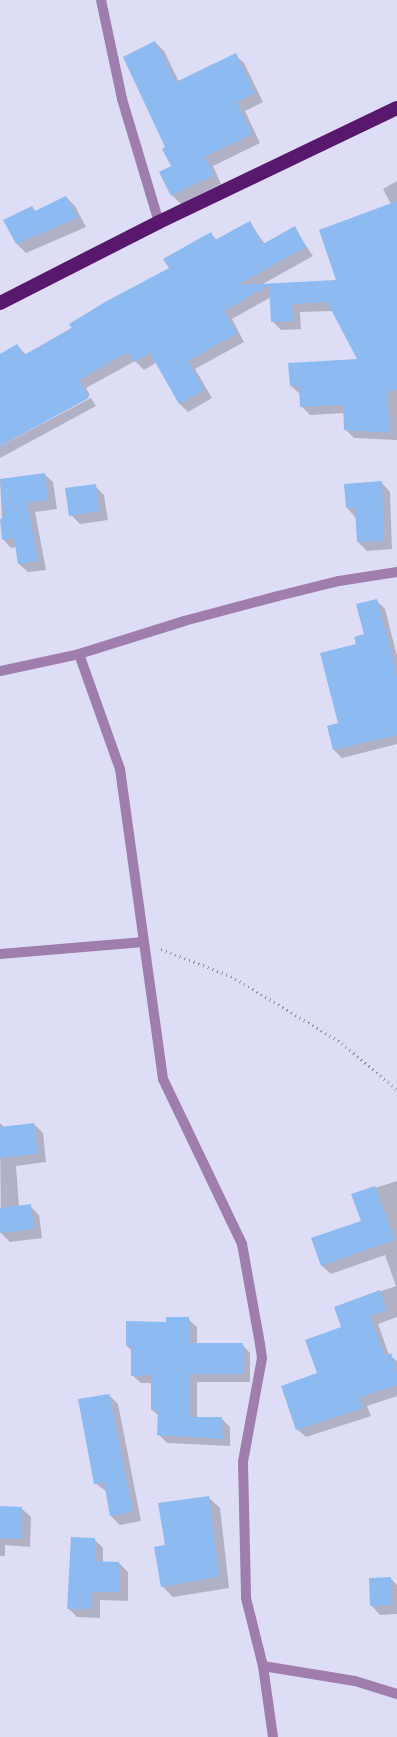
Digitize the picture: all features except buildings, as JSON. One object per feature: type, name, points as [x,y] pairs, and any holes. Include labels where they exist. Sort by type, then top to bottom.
[{"type":"highway","points":[[0,303],[159,222],[397,108]]},
{"type":"street","points":[[101,0],[122,99],[159,222]]},
{"type":"street","points":[[0,671],[79,654],[260,601],[339,581],[397,572]]},
{"type":"street","points":[[79,654],[120,769],[132,840],[143,942],[163,1080],[242,1244],[260,1344],[262,1358],[242,1477],[246,1598],[263,1666],[273,1737]]},
{"type":"street","points":[[0,954],[143,942]]},
{"type":"street","points":[[263,1666],[355,1681],[397,1694]]},
{"type":"path","points":[[143,942],[231,976],[342,1043],[397,1090]]}]
